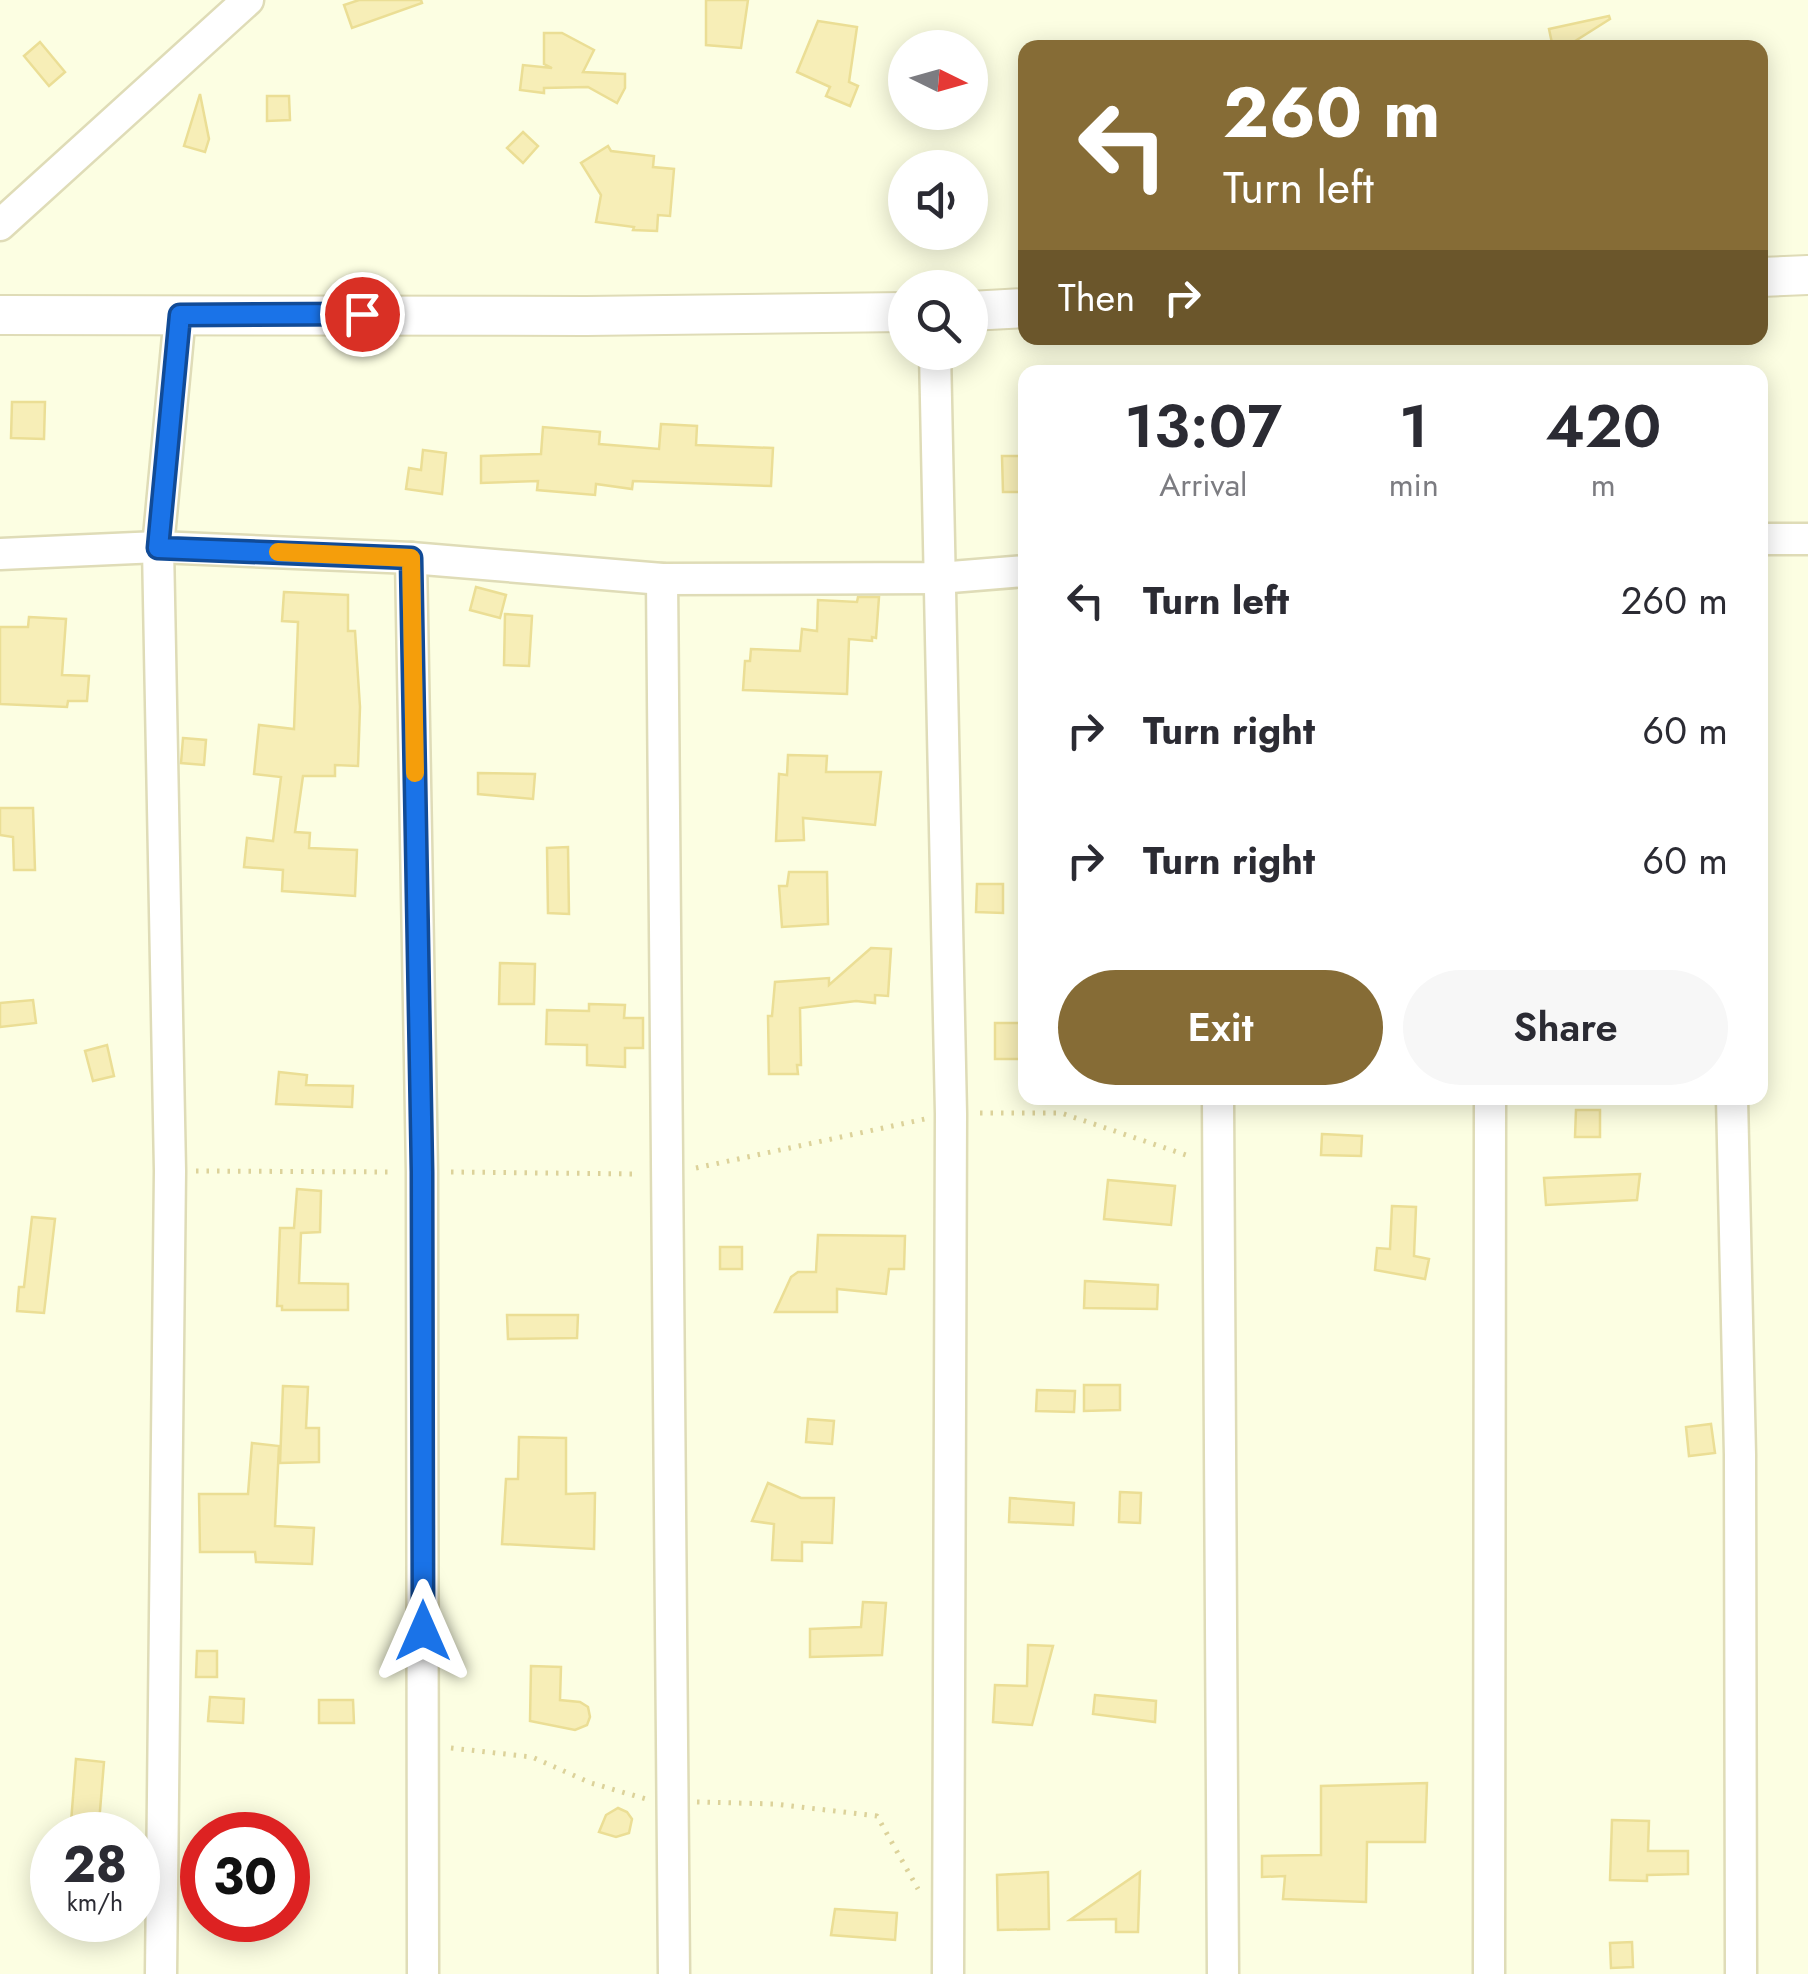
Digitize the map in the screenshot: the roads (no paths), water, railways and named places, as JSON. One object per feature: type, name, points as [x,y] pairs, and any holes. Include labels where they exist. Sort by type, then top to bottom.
[{"type":"street","points":[[0,224],[248,0]]},
{"type":"street","points":[[1768,277],[1808,275]]},
{"type":"street","points":[[988,309],[1018,308]]},
{"type":"street","points":[[0,314],[586,316],[888,312]]},
{"type":"street","points":[[161,1974],[170,1170],[158,548],[180,315]]},
{"type":"street","points":[[935,370],[951,1114],[948,1974]]},
{"type":"street","points":[[1768,540],[1808,539]]},
{"type":"street","points":[[0,554],[158,548],[411,558],[662,579],[939,578],[1018,572]]},
{"type":"street","points":[[411,558],[422,1172],[423,1974]]},
{"type":"street","points":[[662,579],[674,1974]]},
{"type":"street","points":[[1218,1105],[1223,1974]]},
{"type":"street","points":[[1488,1974],[1490,1105]]},
{"type":"street","points":[[1732,1105],[1740,1455],[1742,1974]]}]
